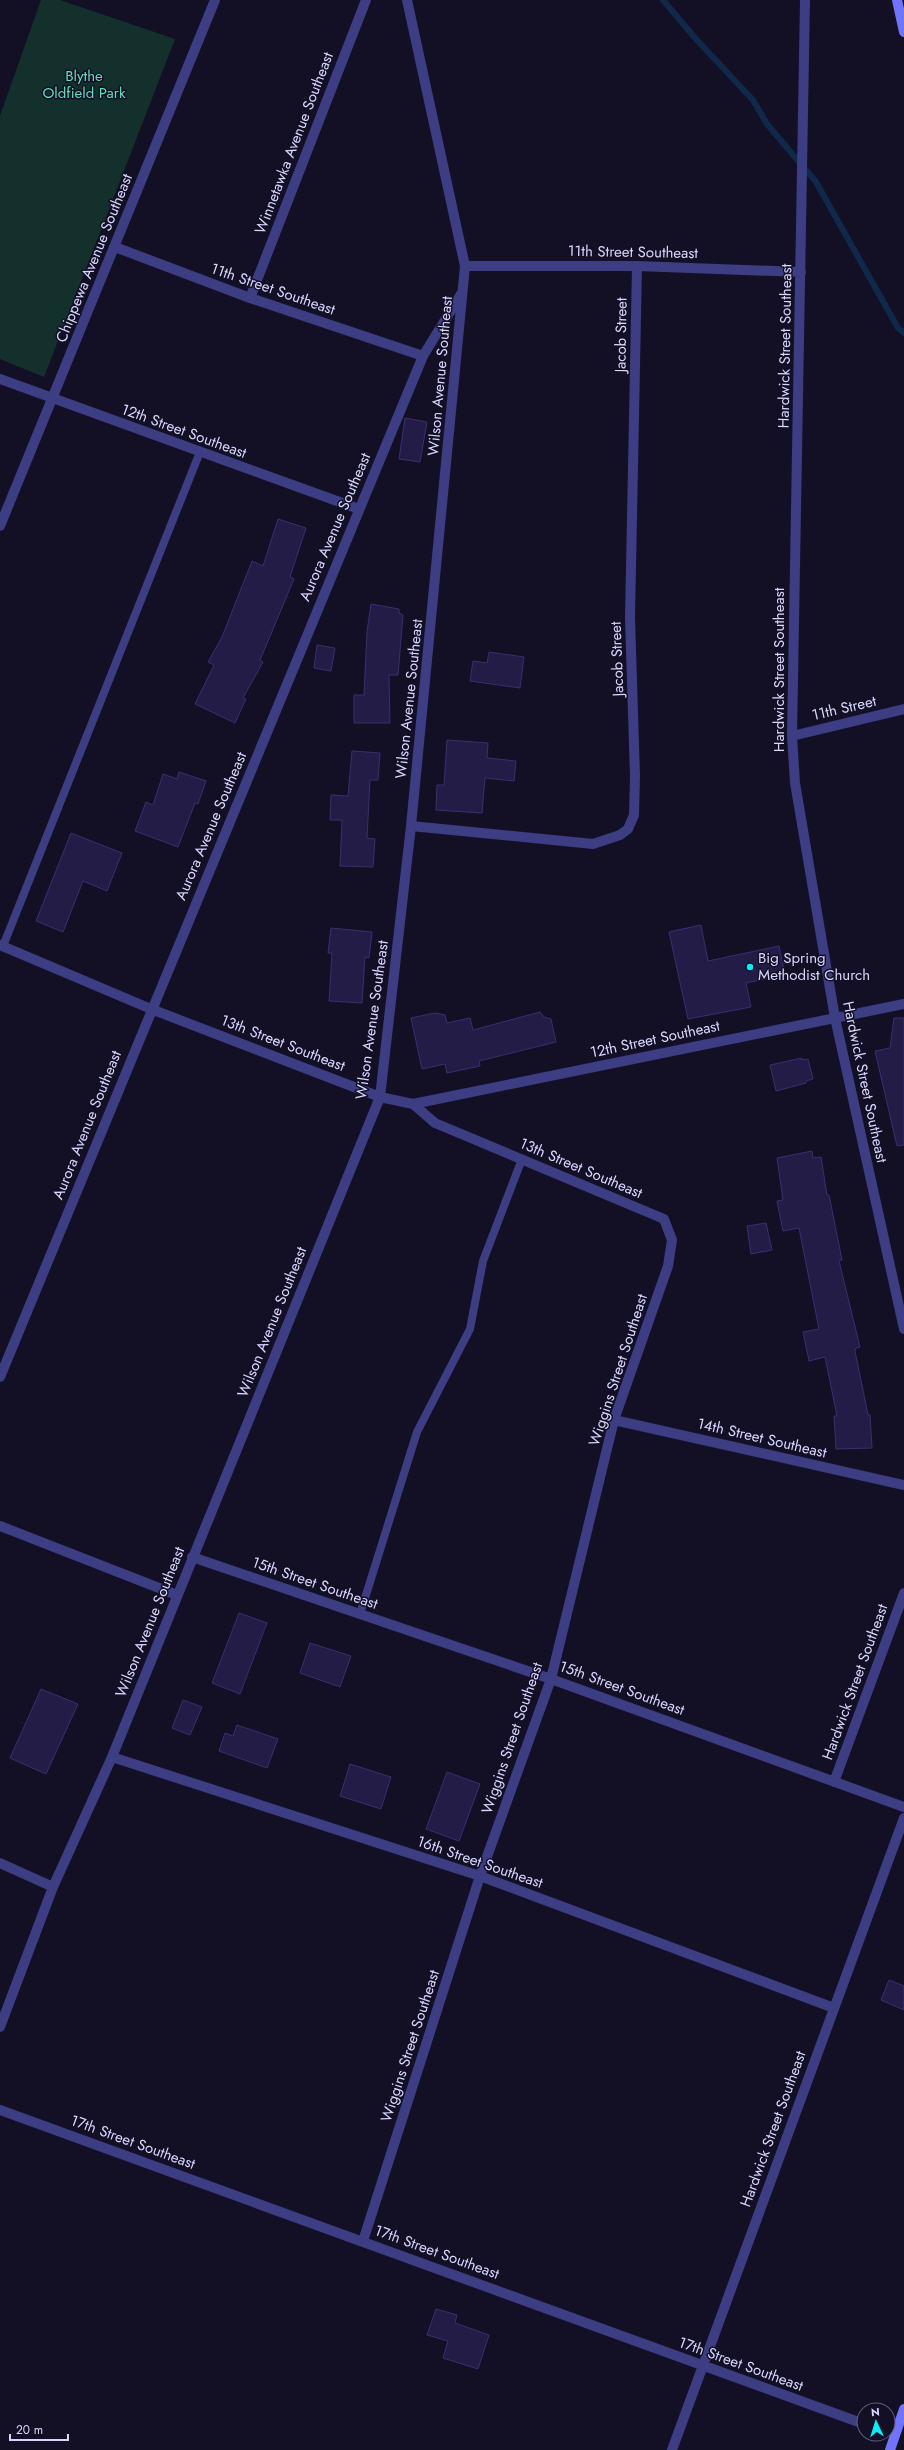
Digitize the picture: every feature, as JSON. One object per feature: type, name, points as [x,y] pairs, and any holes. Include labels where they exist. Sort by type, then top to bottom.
[{"type":"main road","points":[[897,0],[904,32]]},
{"type":"main road","points":[[896,2425],[904,2410]]},
{"type":"street","name":"Chippewa Avenue Southeast","points":[[0,526],[53,400],[215,0]]},
{"type":"street","name":"Winnetawka Avenue Southeast","points":[[250,298],[366,0]]},
{"type":"street","name":"Wilson Avenue Southeast","points":[[0,2028],[53,1887],[112,1757],[380,1097],[411,826],[465,266],[407,0]]},
{"type":"street","name":"Hardwick Street Southeast","points":[[805,0],[792,736],[795,783],[835,1018],[904,1329]]},
{"type":"street","name":"11th Street Southeast","points":[[115,246],[250,298],[422,356]]},
{"type":"street","name":"11th Street Southeast","points":[[465,266],[637,266],[801,272]]},
{"type":"street","name":"Jacob Street","points":[[411,826],[593,844],[620,835],[628,829],[634,815],[635,776],[630,618],[637,266]]},
{"type":"street","name":"Aurora Avenue Southeast","points":[[0,1377],[3,1362],[422,356],[462,292]]},
{"type":"street","name":"12th Street Southeast","points":[[0,379],[53,400],[359,509]]},
{"type":"street","name":"11th Street","points":[[792,736],[904,709]]},
{"type":"street","name":"13th Street Southeast","points":[[1,948],[151,1009],[380,1097],[413,1104],[435,1123],[664,1219],[672,1240]]},
{"type":"street","name":"12th Street Southeast","points":[[413,1104],[904,1004]]},
{"type":"street","name":"Wiggins Street Southeast","points":[[363,2241],[480,1876],[551,1678],[614,1420],[668,1266],[672,1240]]},
{"type":"street","name":"14th Street Southeast","points":[[614,1420],[904,1485]]},
{"type":"street","points":[[0,1526],[177,1594]]},
{"type":"street","name":"15th Street Southeast","points":[[192,1557],[551,1678],[904,1807]]},
{"type":"street","name":"Hardwick Street Southeast","points":[[834,1782],[904,1593]]},
{"type":"street","name":"16th Street Southeast","points":[[112,1757],[480,1876],[834,2008]]},
{"type":"street","name":"Hardwick Street Southeast","points":[[672,2450],[904,1818]]},
{"type":"street","points":[[0,1863],[53,1887]]},
{"type":"street","name":"17th Street Southeast","points":[[0,2110],[856,2421]]},
{"type":"lane","points":[[1,948],[200,452]]},
{"type":"lane","points":[[360,1614],[417,1432],[470,1328],[483,1261],[522,1160]]},
{"type":"green space","name":"Blythe Oldfield Park","points":[[41,0],[60,0],[175,39],[44,377],[0,359],[0,116]]},
{"type":"building","points":[[405,418],[427,422],[420,462],[399,459]]},
{"type":"building","points":[[278,519],[306,528],[290,577],[294,579],[260,660],[263,662],[243,698],[246,699],[235,723],[195,704],[214,665],[208,662],[222,637],[252,561],[263,566]]},
{"type":"building","points":[[371,604],[399,609],[399,613],[403,615],[398,675],[389,675],[390,723],[354,723],[354,695],[364,695],[367,632]]},
{"type":"building","points":[[317,645],[335,648],[331,671],[314,668]]},
{"type":"building","points":[[489,652],[524,657],[520,688],[470,681],[473,661],[487,663]]},
{"type":"building","points":[[447,740],[488,743],[487,758],[516,761],[514,781],[485,778],[482,813],[436,810],[437,785],[444,785]]},
{"type":"building","points":[[352,751],[380,753],[378,780],[370,780],[367,838],[375,839],[373,867],[340,866],[342,820],[330,820],[331,795],[348,796]]},
{"type":"building","points":[[179,772],[206,781],[198,804],[195,803],[178,847],[135,831],[146,802],[153,805],[163,774],[177,779]]},
{"type":"building","points":[[71,833],[122,853],[107,891],[83,881],[63,932],[36,921]]},
{"type":"building","name":"Big Spring Methodist Church","points":[[701,925],[708,961],[779,946],[785,975],[746,983],[751,1007],[688,1019],[669,932]]},
{"type":"building","points":[[331,928],[372,932],[369,958],[365,957],[362,1003],[329,1001],[332,953],[328,953]]},
{"type":"building","points":[[540,1012],[544,1017],[551,1019],[556,1042],[479,1061],[480,1066],[447,1073],[445,1064],[422,1069],[411,1018],[435,1013],[445,1015],[447,1023],[470,1018],[473,1030]]},
{"type":"building","points":[[894,1018],[904,1018],[904,1145],[897,1146],[875,1051],[890,1048]]},
{"type":"building","points":[[802,1058],[802,1060],[808,1059],[813,1079],[806,1081],[806,1083],[776,1091],[770,1065]]},
{"type":"building","points":[[812,1151],[813,1158],[821,1157],[827,1195],[829,1195],[842,1260],[839,1261],[860,1347],[856,1348],[855,1351],[868,1415],[870,1415],[872,1448],[836,1449],[834,1416],[837,1416],[825,1357],[809,1361],[803,1332],[819,1329],[799,1228],[783,1231],[777,1201],[783,1200],[777,1158]]},
{"type":"building","points":[[766,1223],[772,1250],[751,1254],[747,1226]]},
{"type":"building","points":[[239,1613],[267,1623],[240,1694],[212,1683]]},
{"type":"building","points":[[310,1643],[351,1656],[340,1687],[300,1673]]},
{"type":"building","points":[[41,1689],[78,1704],[46,1774],[10,1758]]},
{"type":"building","points":[[183,1700],[202,1707],[190,1735],[172,1728]]},
{"type":"building","points":[[237,1725],[278,1739],[267,1768],[219,1751],[225,1733],[233,1736]]},
{"type":"building","points":[[350,1764],[391,1777],[381,1809],[340,1796]]},
{"type":"building","points":[[447,1772],[480,1784],[459,1841],[426,1829]]},
{"type":"building","points":[[889,1980],[904,1986],[904,2010],[881,2000]]},
{"type":"building","points":[[436,2309],[457,2315],[455,2323],[489,2335],[478,2369],[443,2358],[448,2341],[427,2335]]},
{"type":"waterway","points":[[663,0],[695,38],[753,100],[767,124],[816,182],[898,328],[904,333]]},
{"type":"place","name":"Big Spring Methodist Church","points":[[750,967]]}]
